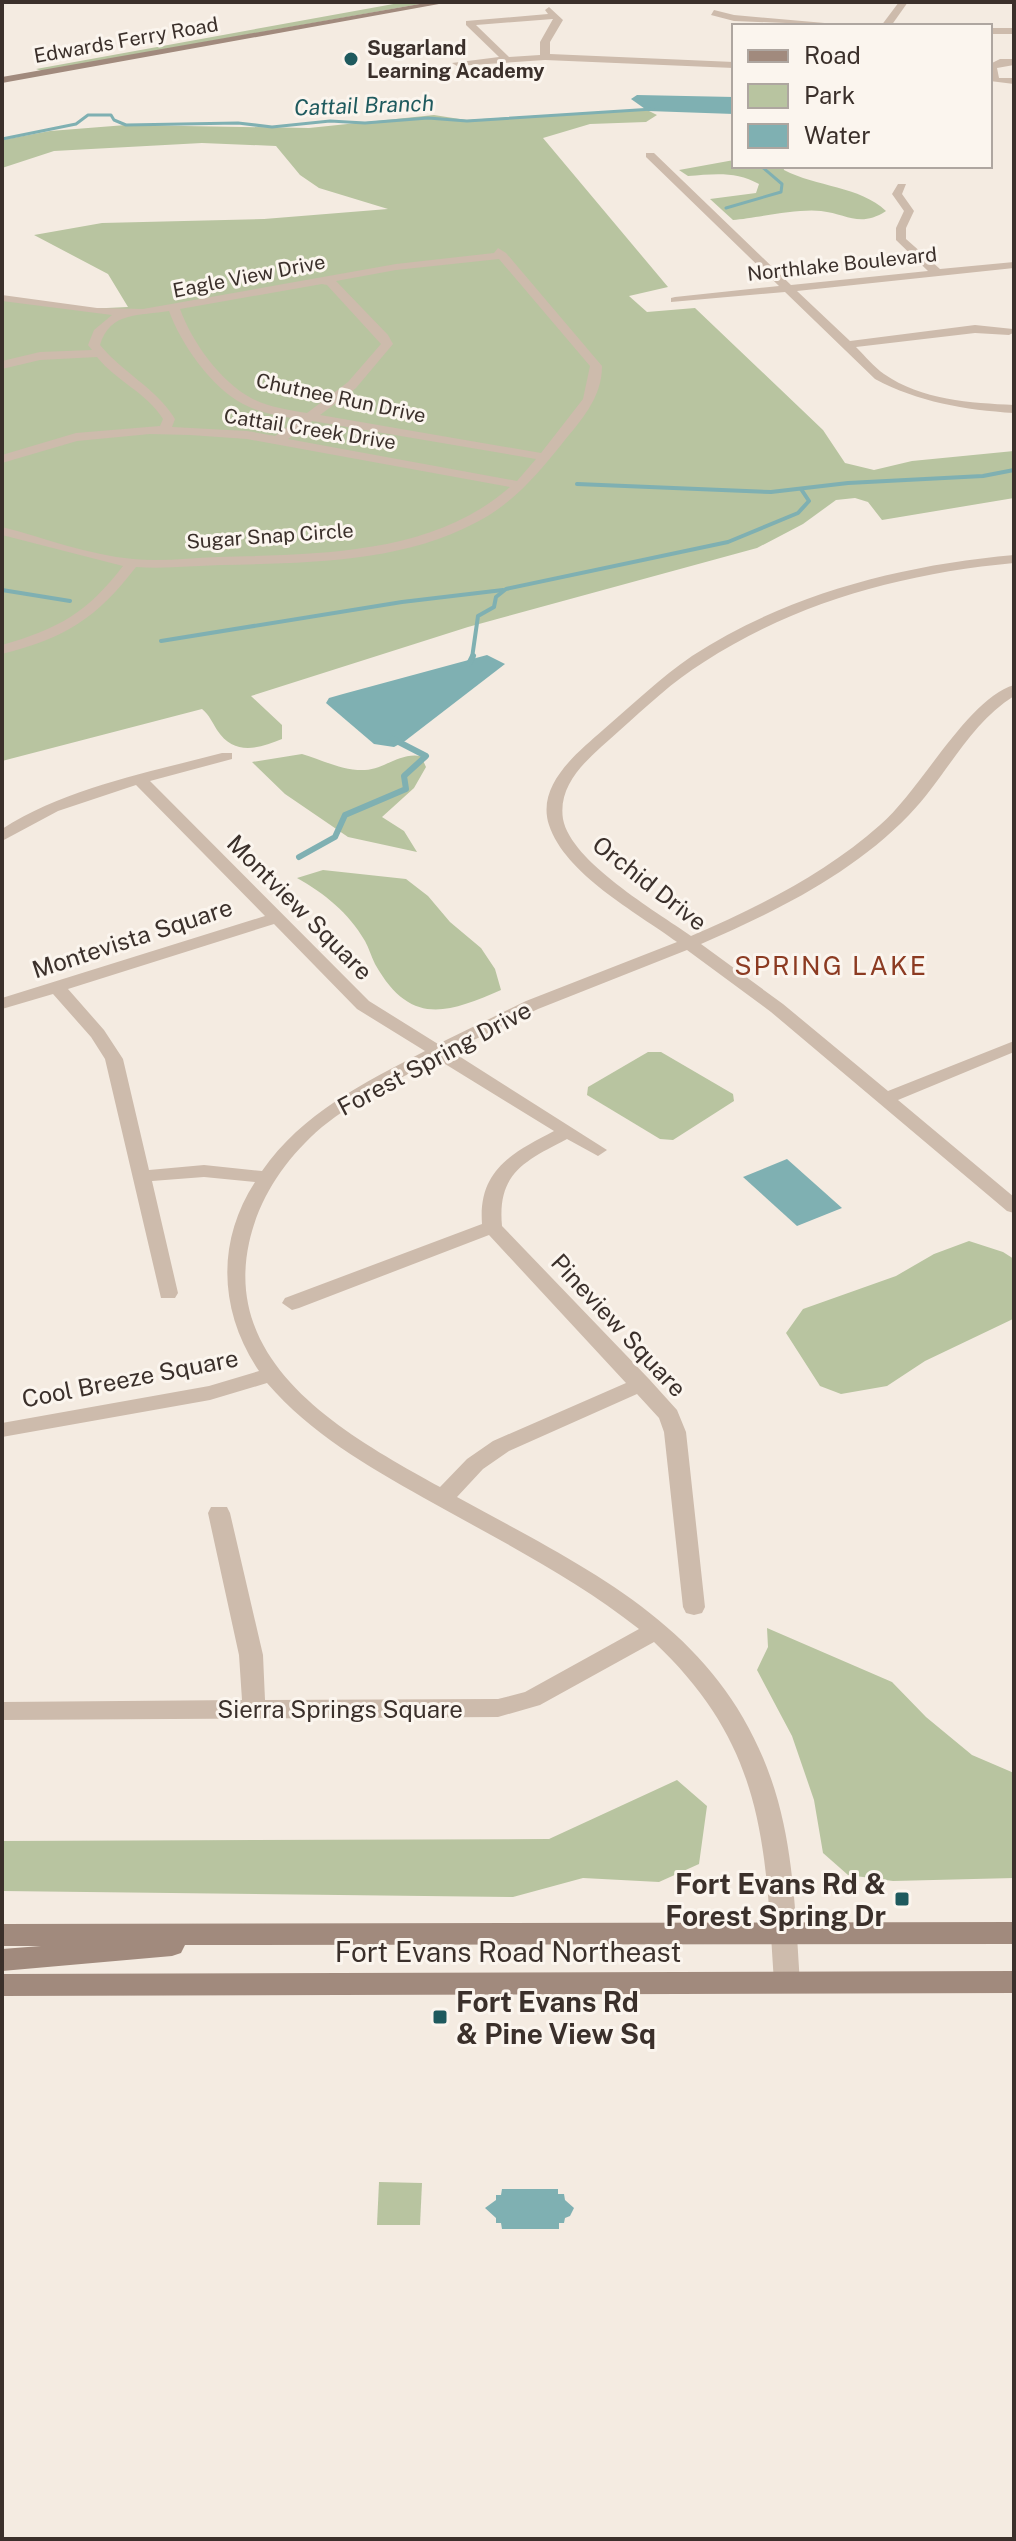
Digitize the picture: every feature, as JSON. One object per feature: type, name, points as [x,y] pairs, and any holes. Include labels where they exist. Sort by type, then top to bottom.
[{"type":"main road","name":"Edwards Ferry Road","points":[[2,80],[446,2]]},
{"type":"main road","name":"Fort Evans Road Northeast","points":[[2,1935],[1014,1933]]},
{"type":"main road","points":[[2,1960],[147,1949],[247,1935]]},
{"type":"main road","name":"Fort Evans Road Northeast","points":[[2,1985],[1014,1982]]},
{"type":"street","points":[[888,24],[904,2]]},
{"type":"street","points":[[543,3],[559,23],[545,42],[545,57]]},
{"type":"street","points":[[714,13],[734,18],[824,24]]},
{"type":"street","points":[[506,59],[469,23],[555,16]]},
{"type":"street","points":[[992,31],[1014,31]]},
{"type":"street","points":[[457,63],[545,57],[732,65]]},
{"type":"street","points":[[1014,62],[1000,62],[992,67],[995,81],[1014,81]]},
{"type":"street","points":[[650,155],[879,376],[907,391],[957,404],[1014,409]]},
{"type":"street","points":[[902,186],[897,194],[909,211],[901,228],[901,240],[936,272]]},
{"type":"street","name":"Eagle View Drive","points":[[2,298],[122,312],[174,309],[396,267],[500,253]]},
{"type":"street","name":"Sugar Snap Circle","points":[[2,531],[132,563],[279,560],[350,553],[415,541],[464,523],[500,502],[545,457],[593,395],[597,382],[596,366],[500,253]]},
{"type":"street","name":"Northlake Boulevard","points":[[675,300],[1014,265]]},
{"type":"street","points":[[277,441],[352,385],[387,344],[384,337],[331,283],[322,280]]},
{"type":"street","name":"Chutnee Run Drive","points":[[174,309],[177,322],[188,334],[198,354],[236,394],[256,404],[308,416],[545,457]]},
{"type":"street","points":[[122,312],[98,332],[94,345],[110,365],[158,401],[169,419],[165,430]]},
{"type":"street","points":[[846,345],[975,329],[1009,331]]},
{"type":"street","points":[[2,365],[40,356],[100,353]]},
{"type":"street","name":"Cattail Creek Drive","points":[[2,459],[76,437],[165,430],[247,435],[518,485]]},
{"type":"street","name":"Orchid Drive","points":[[1014,559],[915,573],[834,596],[757,625],[697,660],[662,686],[572,764],[555,795],[553,811],[556,829],[566,847],[593,874],[777,1008],[1014,1207]]},
{"type":"street","points":[[2,650],[52,637],[85,618],[108,596],[132,563]]},
{"type":"street","name":"Forest Spring Drive","points":[[787,1982],[771,1824],[759,1777],[740,1732],[714,1690],[658,1629],[594,1583],[354,1449],[320,1425],[269,1375],[251,1344],[236,1287],[236,1253],[266,1178],[316,1124],[354,1097],[436,1052],[531,1006],[687,943],[787,896],[858,851],[914,801],[991,704],[1014,689]]},
{"type":"street","points":[[2,836],[23,821],[52,807],[227,756]]},
{"type":"street","name":"Montview Square","points":[[141,781],[363,1005],[436,1052]]},
{"type":"street","name":"Montevista Square","points":[[2,1004],[277,918]]},
{"type":"street","points":[[57,987],[98,1034],[114,1059],[168,1293]]},
{"type":"street","points":[[885,1099],[1014,1046]]},
{"type":"street","points":[[436,1052],[598,1150]]},
{"type":"street","points":[[292,1303],[492,1227],[488,1205],[499,1177],[514,1161],[568,1131]]},
{"type":"street","points":[[141,1177],[186,1169],[233,1170],[266,1178]]},
{"type":"street","name":"Pineview Square","points":[[492,1227],[666,1409],[675,1432],[694,1607]]},
{"type":"street","name":"Cool Breeze Square","points":[[2,1430],[210,1393],[269,1375]]},
{"type":"street","points":[[442,1499],[475,1464],[501,1446],[642,1384]]},
{"type":"street","points":[[219,1513],[251,1655],[254,1708]]},
{"type":"street","name":"Sierra Springs Square","points":[[2,1711],[498,1708],[532,1699],[658,1629]]},
{"type":"green space","points":[[431,2],[42,71],[36,69],[399,3]]},
{"type":"green space","points":[[645,109],[657,115],[646,122],[590,124],[543,138],[668,287],[629,296],[647,312],[695,308],[823,430],[845,463],[874,470],[912,461],[1014,451],[1014,498],[882,520],[868,502],[855,498],[836,500],[803,524],[757,548],[468,627],[251,696],[282,725],[282,739],[264,745],[247,748],[231,744],[202,709],[2,761],[2,298],[85,309],[128,307],[108,274],[34,235],[102,223],[264,219],[388,209],[319,188],[300,175],[276,146],[202,143],[54,151],[2,168],[2,140],[50,131],[126,125],[309,128],[434,115],[466,120]]},
{"type":"green space","points":[[732,160],[732,168],[784,168],[797,176],[864,196],[886,211],[869,219],[812,210],[733,220],[710,199],[756,193],[759,184],[733,175],[688,176],[679,170]]},
{"type":"green space","points":[[302,754],[357,770],[379,767],[406,756],[421,756],[426,767],[414,788],[382,817],[404,831],[417,852],[348,837],[285,794],[252,762]]},
{"type":"green space","points":[[323,870],[406,879],[481,948],[495,969],[501,990],[446,1009],[416,1006],[402,998],[388,984],[351,921],[326,897],[297,878]]},
{"type":"green space","points":[[648,1052],[661,1052],[733,1094],[734,1101],[673,1140],[660,1139],[587,1095],[588,1087]]},
{"type":"green space","points":[[969,1241],[1003,1252],[1014,1259],[1013,1319],[925,1361],[887,1386],[841,1394],[820,1386],[786,1333],[803,1309],[896,1276],[934,1254]]},
{"type":"green space","points":[[767,1628],[892,1682],[926,1717],[972,1755],[1014,1773],[1014,1878],[893,1881],[848,1875],[823,1853],[814,1800],[792,1736],[757,1670],[768,1647]]},
{"type":"green space","points":[[677,1780],[707,1806],[699,1864],[659,1882],[583,1878],[513,1897],[2,1891],[2,1841],[549,1839]]},
{"type":"green space","points":[[379,2182],[422,2183],[420,2225],[377,2225]]},
{"type":"water","points":[[637,95],[732,97],[732,114],[648,111],[631,99]]},
{"type":"water","points":[[487,655],[505,664],[394,747],[374,744],[326,703],[329,698]]},
{"type":"water","points":[[787,1159],[842,1208],[797,1226],[743,1177]]},
{"type":"water","points":[[502,2189],[558,2189],[558,2194],[564,2194],[565,2200],[574,2208],[564,2223],[559,2223],[559,2229],[502,2229],[501,2223],[496,2223],[496,2218],[485,2208],[496,2200],[496,2195],[501,2195]]},
{"type":"waterway","name":"Cattail Branch","points":[[2,139],[76,124],[88,115],[111,115],[114,120],[126,125],[238,123],[272,127],[330,121],[365,123],[428,118],[467,121],[653,109]]},
{"type":"waterway","points":[[726,208],[781,192],[782,184],[763,168]]},
{"type":"waterway","points":[[577,484],[771,492],[848,483],[983,476],[1014,470]]},
{"type":"waterway","points":[[472,658],[478,616],[494,607],[496,597],[506,589],[728,542],[798,513],[809,501],[801,489]]},
{"type":"waterway","points":[[2,590],[70,601]]},
{"type":"waterway","points":[[161,641],[402,602],[503,590]]},
{"type":"waterway","points":[[469,664],[472,658]]},
{"type":"waterway","points":[[299,857],[335,837],[345,815],[406,789],[404,776],[426,756],[393,739]]},
{"type":"place","name":"Sugarland Learning Academy","points":[[351,59]]},
{"type":"place","name":"Fort Evans Rd & Forest Spring Dr","points":[[902,1899]]},
{"type":"place","name":"Fort Evans Rd & Pine View Sq","points":[[440,2017]]},
{"type":"district","name":"SPRING LAKE","points":[[831,965]]}]
